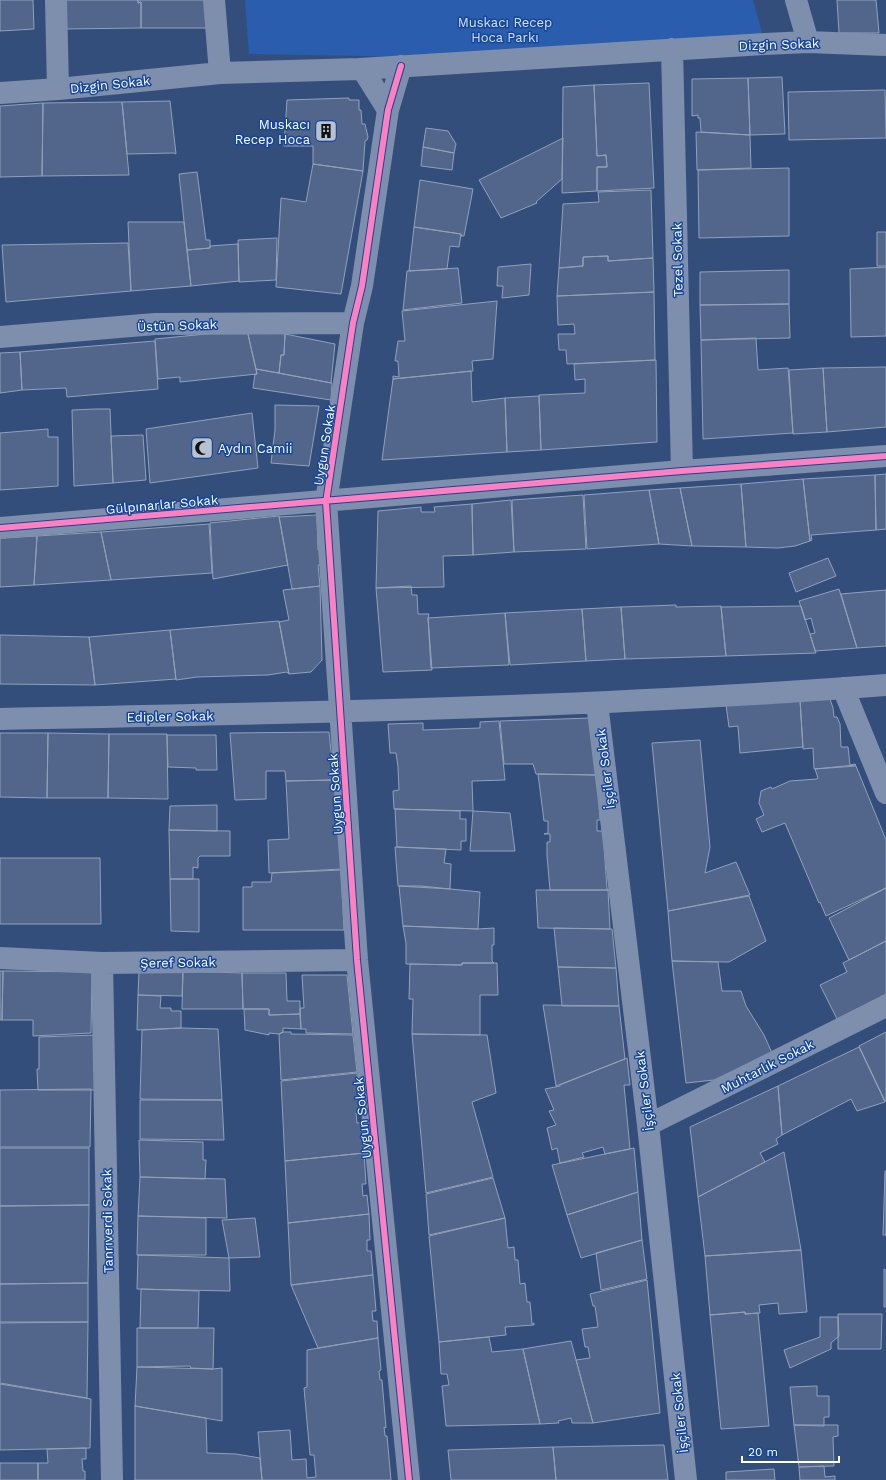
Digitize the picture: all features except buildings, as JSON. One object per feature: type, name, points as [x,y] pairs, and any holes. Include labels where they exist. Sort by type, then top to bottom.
[{"type":"street","points":[[56,0],[58,89]]},
{"type":"street","points":[[214,0],[220,73]]},
{"type":"street","points":[[796,0],[808,42]]},
{"type":"street","name":"Dizgin Sokak","points":[[0,93],[58,89],[220,73],[360,69],[808,42],[886,45]]},
{"type":"street","name":"Tezel Sokak","points":[[672,49],[682,471]]},
{"type":"street","name":"Uygun Sokak","points":[[401,66],[388,110],[362,286],[353,323],[326,502],[357,960],[409,1480]]},
{"type":"street","points":[[360,69],[363,70],[388,110]]},
{"type":"street","name":"Üstün Sokak","points":[[0,337],[155,324],[353,323]]},
{"type":"street","name":"Gülpınarlar Sokak","points":[[0,528],[326,502],[682,471],[886,456]]},
{"type":"street","name":"Edipler Sokak","points":[[0,719],[341,712],[597,703],[886,685]]},
{"type":"street","points":[[844,688],[886,793]]},
{"type":"street","name":"İşçiler Sokak","points":[[597,703],[648,1125],[686,1480]]},
{"type":"street","name":"Şeref Sokak","points":[[0,958],[102,963],[357,960]]},
{"type":"street","name":"Tanrıverdi Sokak","points":[[102,963],[112,1480]]},
{"type":"street","name":"Muhtarlık Sokak","points":[[648,1125],[886,1006]]},
{"type":"green space","name":"Muskacı Recep Hoca Parkı","points":[[245,0],[753,0],[765,44],[524,59],[249,54]]},
{"type":"cycle path","points":[[401,66],[388,110],[362,286],[353,323],[326,502],[357,960],[409,1480]]},
{"type":"cycle path","points":[[0,528],[682,471],[886,456]]},
{"type":"place","name":"Muskacı Recep Hoca","points":[[326,131]]},
{"type":"place","name":"Aydın Camii","points":[[202,448]]}]
